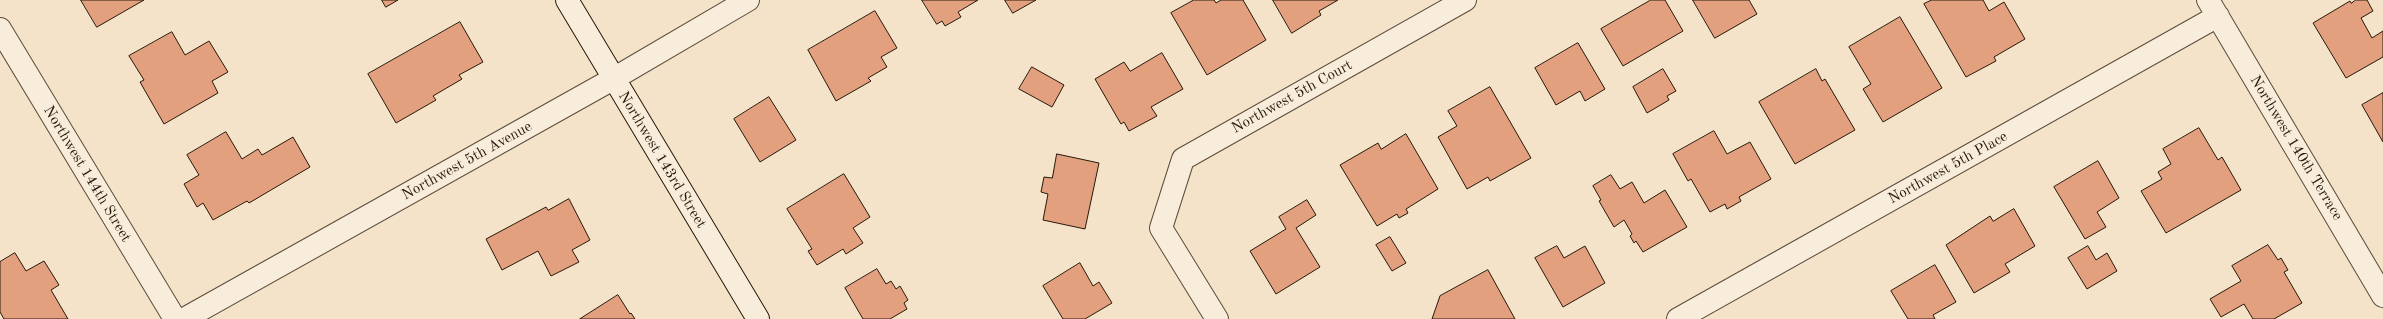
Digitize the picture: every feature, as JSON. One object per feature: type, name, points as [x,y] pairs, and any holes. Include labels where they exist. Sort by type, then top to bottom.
[{"type":"street","name":"Northwest 143rd Street","points":[[567,0],[758,319]]},
{"type":"street","name":"Northwest 5th Avenue","points":[[184,319],[613,79],[748,0]]},
{"type":"street","name":"Northwest 5th Court","points":[[1217,319],[1161,228],[1183,159],[1466,0]]},
{"type":"street","name":"Northwest 140th Terrace","points":[[2213,8],[2383,296]]},
{"type":"street","name":"Northwest 5th Place","points":[[1678,319],[2213,8]]},
{"type":"street","name":"Northwest 144th Street","points":[[0,29],[175,319]]},
{"type":"building","points":[[81,0],[144,0],[97,27]]},
{"type":"building","points":[[382,0],[398,0],[386,7]]},
{"type":"building","points":[[922,0],[978,0],[958,12],[961,17],[945,26],[942,21],[937,24]]},
{"type":"building","points":[[1005,0],[1036,0],[1013,13]]},
{"type":"building","points":[[1194,0],[1214,0],[1216,3],[1221,0],[1243,0],[1266,40],[1207,75],[1171,13]]},
{"type":"building","points":[[1273,0],[1338,0],[1319,11],[1321,15],[1292,33]]},
{"type":"building","points":[[1651,0],[1665,0],[1683,31],[1623,66],[1601,29]]},
{"type":"building","points":[[1693,0],[1749,0],[1757,14],[1715,38]]},
{"type":"building","points":[[1932,0],[1983,0],[1989,11],[2004,2],[2025,39],[1994,57],[1996,61],[1966,77],[1924,4]]},
{"type":"building","points":[[2356,0],[2367,0],[2373,11],[2361,18],[2372,38],[2383,31],[2383,57],[2346,78],[2313,23],[2350,1],[2351,3]]},
{"type":"building","points":[[875,11],[897,48],[881,57],[887,67],[868,78],[871,81],[836,101],[808,50]]},
{"type":"building","points":[[1900,17],[1942,88],[1883,122],[1863,89],[1871,84],[1849,47]]},
{"type":"building","points":[[460,22],[483,62],[459,75],[462,79],[433,96],[436,100],[396,123],[368,74]]},
{"type":"building","points":[[172,32],[185,55],[209,41],[228,72],[212,81],[218,93],[164,124],[140,82],[144,80],[129,56]]},
{"type":"building","points":[[1578,43],[1605,89],[1585,101],[1580,91],[1556,105],[1535,68]]},
{"type":"building","points":[[1162,53],[1183,89],[1151,107],[1157,116],[1129,131],[1124,122],[1121,124],[1095,79],[1124,62],[1130,71]]},
{"type":"building","points":[[1032,67],[1064,85],[1052,107],[1019,89]]},
{"type":"building","points":[[1663,69],[1676,91],[1667,96],[1669,100],[1647,113],[1633,87]]},
{"type":"building","points":[[1816,69],[1822,81],[1825,79],[1855,130],[1795,164],[1759,102]]},
{"type":"building","points":[[1490,87],[1531,158],[1490,181],[1488,177],[1467,189],[1438,137],[1457,126],[1448,111]]},
{"type":"building","points":[[2383,93],[2383,142],[2362,105]]},
{"type":"building","points":[[769,97],[796,140],[760,162],[734,119]]},
{"type":"building","points":[[2199,128],[2218,160],[2222,157],[2241,190],[2166,233],[2141,191],[2162,179],[2158,172],[2171,164],[2163,149]]},
{"type":"building","points":[[1714,131],[1727,154],[1750,142],[1771,179],[1739,197],[1741,201],[1727,209],[1725,204],[1710,212],[1691,179],[1688,181],[1673,154]]},
{"type":"building","points":[[226,132],[242,159],[258,149],[262,155],[293,137],[310,167],[249,203],[247,201],[213,220],[203,203],[197,207],[184,184],[199,175],[187,155]]},
{"type":"building","points":[[1406,134],[1438,189],[1406,209],[1408,213],[1399,218],[1397,214],[1377,226],[1340,165],[1378,143],[1381,149]]},
{"type":"building","points":[[1057,154],[1099,163],[1085,229],[1043,220],[1048,194],[1041,192],[1044,177],[1052,178]]},
{"type":"building","points":[[2098,161],[2119,198],[2097,212],[2106,227],[2085,239],[2054,187]]},
{"type":"building","points":[[844,174],[870,217],[853,228],[863,243],[846,254],[843,249],[817,265],[808,251],[812,249],[787,209]]},
{"type":"building","points":[[1611,175],[1620,189],[1632,182],[1644,203],[1665,190],[1687,227],[1643,252],[1636,241],[1634,243],[1630,236],[1632,234],[1624,220],[1614,227],[1599,201],[1601,200],[1593,186]]},
{"type":"building","points":[[569,199],[590,240],[572,250],[579,262],[551,276],[538,251],[502,270],[486,239],[546,207],[548,210]]},
{"type":"building","points":[[1307,200],[1316,215],[1296,228],[1320,267],[1276,294],[1250,251],[1286,229],[1279,217]]},
{"type":"building","points":[[2014,209],[2035,246],[2005,264],[2010,272],[1974,293],[1946,245],[1990,216],[1993,221]]},
{"type":"building","points":[[1390,237],[1406,263],[1392,271],[1376,245]]},
{"type":"building","points":[[2268,245],[2278,260],[2281,258],[2288,270],[2284,272],[2302,303],[2274,319],[2253,319],[2244,304],[2221,317],[2210,299],[2241,281],[2232,266]]},
{"type":"building","points":[[1557,246],[1564,258],[1585,246],[1605,283],[1563,307],[1535,258]]},
{"type":"building","points":[[2088,246],[2096,260],[2107,253],[2117,271],[2087,289],[2068,258]]},
{"type":"building","points":[[15,253],[26,271],[44,261],[59,285],[51,290],[68,319],[4,319],[0,312],[0,262]]},
{"type":"building","points":[[1080,263],[1093,286],[1099,282],[1112,303],[1085,319],[1063,319],[1043,286]]},
{"type":"building","points":[[1935,265],[1956,302],[1933,315],[1935,319],[1908,319],[1891,291]]},
{"type":"building","points":[[877,269],[886,284],[891,281],[896,289],[900,286],[908,300],[904,303],[907,309],[890,319],[863,319],[845,288]]},
{"type":"building","points":[[1488,270],[1515,319],[1432,319],[1440,296]]},
{"type":"building","points":[[618,295],[635,319],[580,319]]}]
